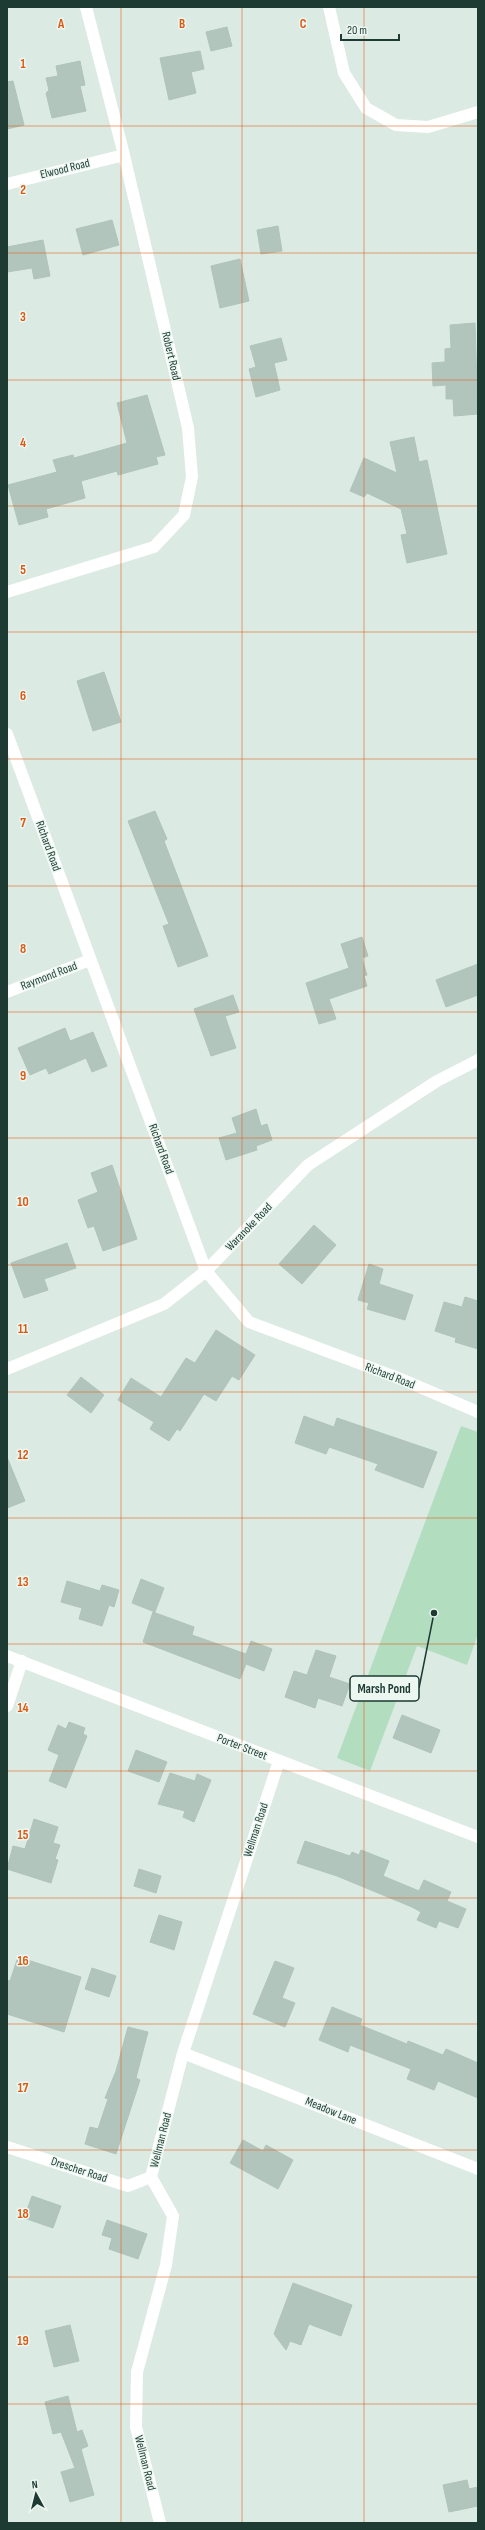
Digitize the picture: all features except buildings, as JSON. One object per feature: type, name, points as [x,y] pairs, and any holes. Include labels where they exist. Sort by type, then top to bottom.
[{"type":"street","name":"Robert Road","points":[[7,592],[154,547],[184,515],[192,477],[188,428],[124,155],[86,7]]},
{"type":"street","points":[[329,7],[344,73],[366,108],[396,125],[428,127],[478,112]]},
{"type":"street","name":"Elwood Road","points":[[7,184],[124,155]]},
{"type":"street","name":"Richard Road","points":[[7,734],[206,1271],[249,1322],[401,1379],[478,1412]]},
{"type":"street","name":"Raymond Road","points":[[7,992],[90,960]]},
{"type":"street","name":"Waranoke Road","points":[[7,1369],[164,1304],[206,1271],[308,1165],[438,1081],[478,1060]]},
{"type":"street","name":"Porter Street","points":[[7,1656],[478,1837]]},
{"type":"street","points":[[7,1706],[22,1661]]},
{"type":"street","name":"Wellman Road","points":[[160,2523],[136,2427],[137,2372],[166,2265],[173,2216],[151,2177],[183,2053],[279,1761]]},
{"type":"street","name":"Meadow Lane","points":[[183,2053],[478,2170]]},
{"type":"street","name":"Drescher Road","points":[[7,2147],[128,2186],[151,2177]]},
{"type":"green space","points":[[461,1426],[478,1432],[478,1634],[467,1665],[417,1646],[370,1771],[337,1758]]},
{"type":"place","name":"Marsh Pond","points":[[434,1613]]}]
